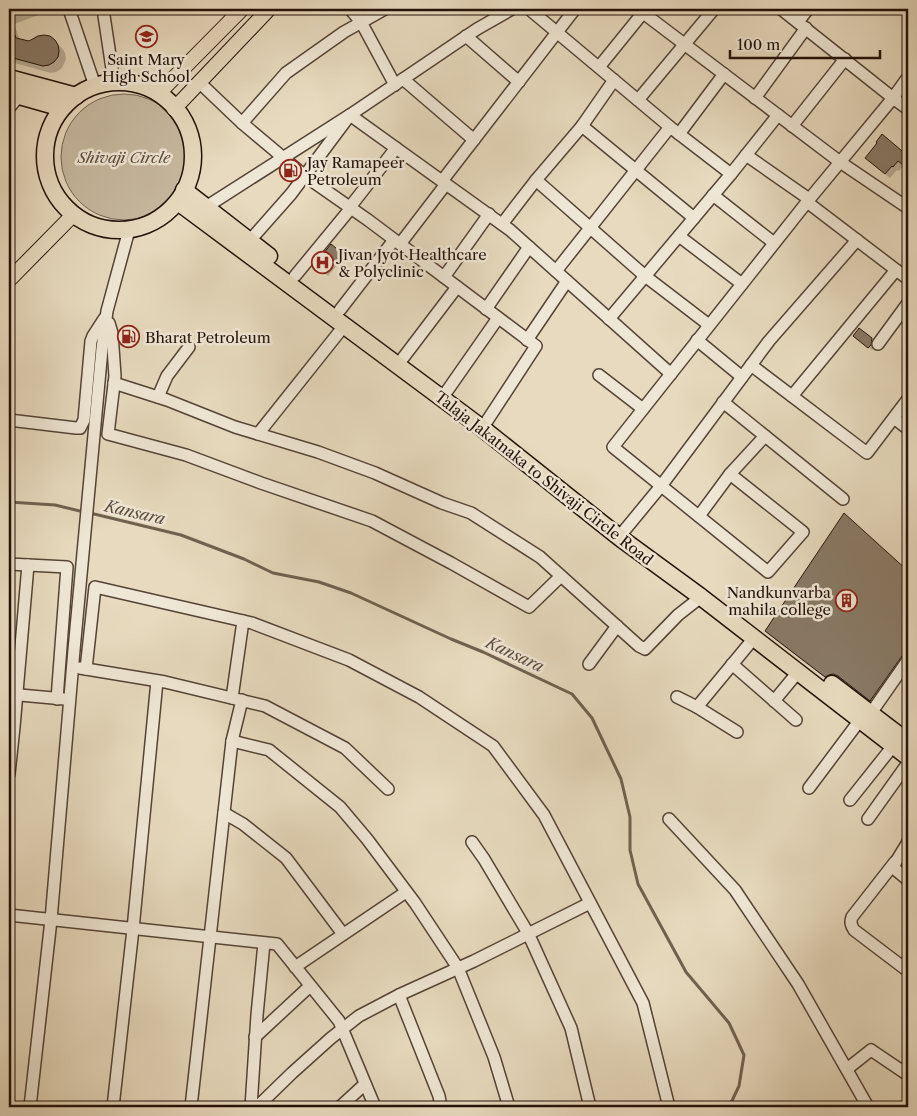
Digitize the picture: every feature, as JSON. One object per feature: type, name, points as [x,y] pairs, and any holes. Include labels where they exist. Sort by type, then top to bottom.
[{"type":"highway","points":[[9,78],[76,96]]},
{"type":"highway","points":[[114,82],[142,85],[167,99],[185,122],[193,149],[190,177],[181,196],[156,221],[129,230],[100,228],[73,215],[54,193],[45,164],[48,134],[62,108],[76,96],[95,86],[114,82]]},
{"type":"highway","points":[[12,99],[62,108]]},
{"type":"highway","name":"Talaja Jakatnaka to Shivaji Circle Road","points":[[181,196],[206,207],[246,246],[295,276],[342,318],[404,358],[487,421],[701,597],[798,672],[865,716]]},
{"type":"highway","name":"Talaja Jakatnaka to Shivaji Circle Road","points":[[181,196],[342,318],[482,428],[865,716],[901,744],[908,757]]},
{"type":"main road","points":[[158,94],[242,9]]},
{"type":"main road","points":[[174,109],[269,9]]},
{"type":"main road","points":[[9,280],[73,215]]},
{"type":"street","points":[[69,9],[95,86]]},
{"type":"street","points":[[103,9],[114,82]]},
{"type":"street","points":[[350,9],[361,22],[399,82],[474,140]]},
{"type":"street","points":[[242,123],[286,73],[344,32],[385,9]]},
{"type":"street","points":[[206,207],[350,115],[466,36],[512,9]]},
{"type":"street","points":[[529,9],[674,130],[731,174]]},
{"type":"street","points":[[258,434],[397,242],[444,183],[474,140],[575,9]]},
{"type":"street","points":[[638,100],[714,9]]},
{"type":"street","points":[[781,9],[908,109]]},
{"type":"street","points":[[755,98],[802,26],[808,9]]},
{"type":"street","points":[[598,67],[642,10],[840,162],[908,208]]},
{"type":"street","points":[[466,36],[519,82]]},
{"type":"street","points":[[792,126],[845,60]]},
{"type":"street","points":[[556,271],[636,170],[724,74]]},
{"type":"street","points":[[730,474],[803,532],[768,572],[613,447],[808,200],[893,98],[908,77]]},
{"type":"street","points":[[502,224],[582,126],[614,80]]},
{"type":"street","points":[[200,83],[242,123],[305,176],[536,346],[487,421]]},
{"type":"street","points":[[609,319],[731,174],[778,114]]},
{"type":"street","points":[[350,115],[502,224],[670,374]]},
{"type":"street","points":[[246,246],[291,194],[350,115]]},
{"type":"street","points":[[582,126],[694,218]]},
{"type":"street","points":[[295,276],[396,148]]},
{"type":"street","points":[[746,155],[808,200],[908,279]]},
{"type":"street","points":[[536,180],[646,276],[709,325]]},
{"type":"street","points":[[713,195],[774,243]]},
{"type":"street","points":[[444,278],[489,214]]},
{"type":"street","points":[[30,1107],[51,920],[102,349],[107,314],[129,230]]},
{"type":"street","points":[[679,236],[742,284]]},
{"type":"street","points":[[622,533],[661,486],[769,341],[857,240]]},
{"type":"street","points":[[486,309],[529,247]]},
{"type":"street","points":[[792,396],[896,270]]},
{"type":"street","points":[[526,340],[567,281]]},
{"type":"street","points":[[404,358],[457,287]]},
{"type":"street","points":[[878,344],[908,303]]},
{"type":"street","points":[[107,314],[112,333],[115,376],[108,434],[186,455],[372,522],[451,563],[529,608],[561,576]]},
{"type":"street","points":[[9,420],[80,428],[84,420],[91,341],[107,314]]},
{"type":"street","points":[[447,391],[498,318]]},
{"type":"street","points":[[697,340],[742,377]]},
{"type":"street","points":[[158,397],[167,376],[189,347]]},
{"type":"street","points":[[751,365],[867,453],[908,399]]},
{"type":"street","points":[[599,375],[643,409]]},
{"type":"street","points":[[114,383],[158,397],[235,427],[318,452],[471,513],[540,557],[644,649],[678,615],[701,597]]},
{"type":"street","points":[[723,402],[843,499]]},
{"type":"street","points":[[894,418],[908,429]]},
{"type":"street","points":[[699,516],[730,474],[764,436]]},
{"type":"street","points":[[9,564],[67,567],[57,698]]},
{"type":"street","points":[[9,774],[13,694],[28,565]]},
{"type":"street","points":[[86,669],[95,587],[252,623],[349,660],[418,697],[493,746],[544,815],[643,1003],[669,1107]]},
{"type":"street","points":[[191,1107],[237,699],[243,621]]},
{"type":"street","points":[[590,664],[617,626]]},
{"type":"street","points":[[697,707],[754,638]]},
{"type":"street","points":[[809,788],[865,716],[904,675],[908,660]]},
{"type":"street","points":[[732,664],[796,720]]},
{"type":"street","points":[[73,667],[157,681],[265,706],[345,748],[388,788]]},
{"type":"street","points":[[774,701],[798,672]]},
{"type":"street","points":[[113,1107],[157,681]]},
{"type":"street","points":[[13,694],[70,700]]},
{"type":"street","points":[[677,697],[737,732]]},
{"type":"street","points":[[232,741],[269,750],[340,807],[367,839],[458,968],[494,1057],[509,1107]]},
{"type":"street","points":[[850,800],[901,744]]},
{"type":"street","points":[[868,819],[908,763]]},
{"type":"street","points":[[224,813],[243,824],[286,858],[343,934]]},
{"type":"street","points":[[669,819],[735,890],[798,984],[868,1107]]},
{"type":"street","points":[[472,842],[528,933],[570,1028],[590,1107]]},
{"type":"street","points":[[908,842],[850,921],[854,930],[908,971]]},
{"type":"street","points":[[895,862],[896,870],[908,880]]},
{"type":"street","points":[[295,967],[406,892]]},
{"type":"street","points":[[257,1107],[292,1073],[359,1016],[590,903]]},
{"type":"street","points":[[9,915],[277,944],[338,1021],[374,1107]]},
{"type":"street","points":[[251,1107],[264,943]]},
{"type":"street","points":[[256,1036],[310,986]]},
{"type":"street","points":[[399,995],[439,1096],[441,1107]]},
{"type":"street","points":[[847,1069],[871,1050],[908,1075]]},
{"type":"street","points":[[340,1107],[365,1084]]},
{"type":"green space","name":"Shivaji Circle","points":[[124,94],[148,99],[159,104],[169,112],[177,122],[182,133],[187,157],[182,181],[177,192],[169,202],[159,210],[148,215],[124,220],[100,215],[89,210],[79,202],[71,192],[66,181],[61,157],[66,133],[71,122],[79,112],[89,104],[100,99]]},
{"type":"building","points":[[9,22],[16,38],[29,41],[38,36],[50,36],[58,45],[58,57],[49,65],[43,66],[9,57]]},
{"type":"building","points":[[882,134],[908,156],[908,169],[898,161],[885,174],[865,158]]},
{"type":"building","points":[[331,244],[342,253],[325,274],[314,265]]},
{"type":"building","points":[[859,328],[872,338],[871,345],[868,348],[853,336]]},
{"type":"building","name":"Nandkunvarba mahila college","points":[[844,513],[908,571],[908,653],[904,653],[870,701],[838,676],[833,674],[825,677],[765,631]]},
{"type":"waterway","name":"Kansara","points":[[9,502],[55,505],[84,512]]},
{"type":"waterway","name":"Kansara","points":[[90,513],[181,535],[244,559],[273,573],[319,582],[351,593],[572,694],[592,718],[621,779],[630,817],[630,850],[638,884],[686,972],[729,1023],[744,1055],[739,1086],[729,1107]]},
{"type":"place","name":"Saint Mary High School","points":[[146,36]]},
{"type":"place","name":"Jay Ramapeer Petroleum","points":[[291,171]]},
{"type":"place","name":"Jivan Jyot Healthcare & Polyclinic","points":[[322,263]]},
{"type":"place","name":"Bharat Petroleum","points":[[129,337]]},
{"type":"place","name":"Nandkunvarba mahila college","points":[[847,601]]}]
